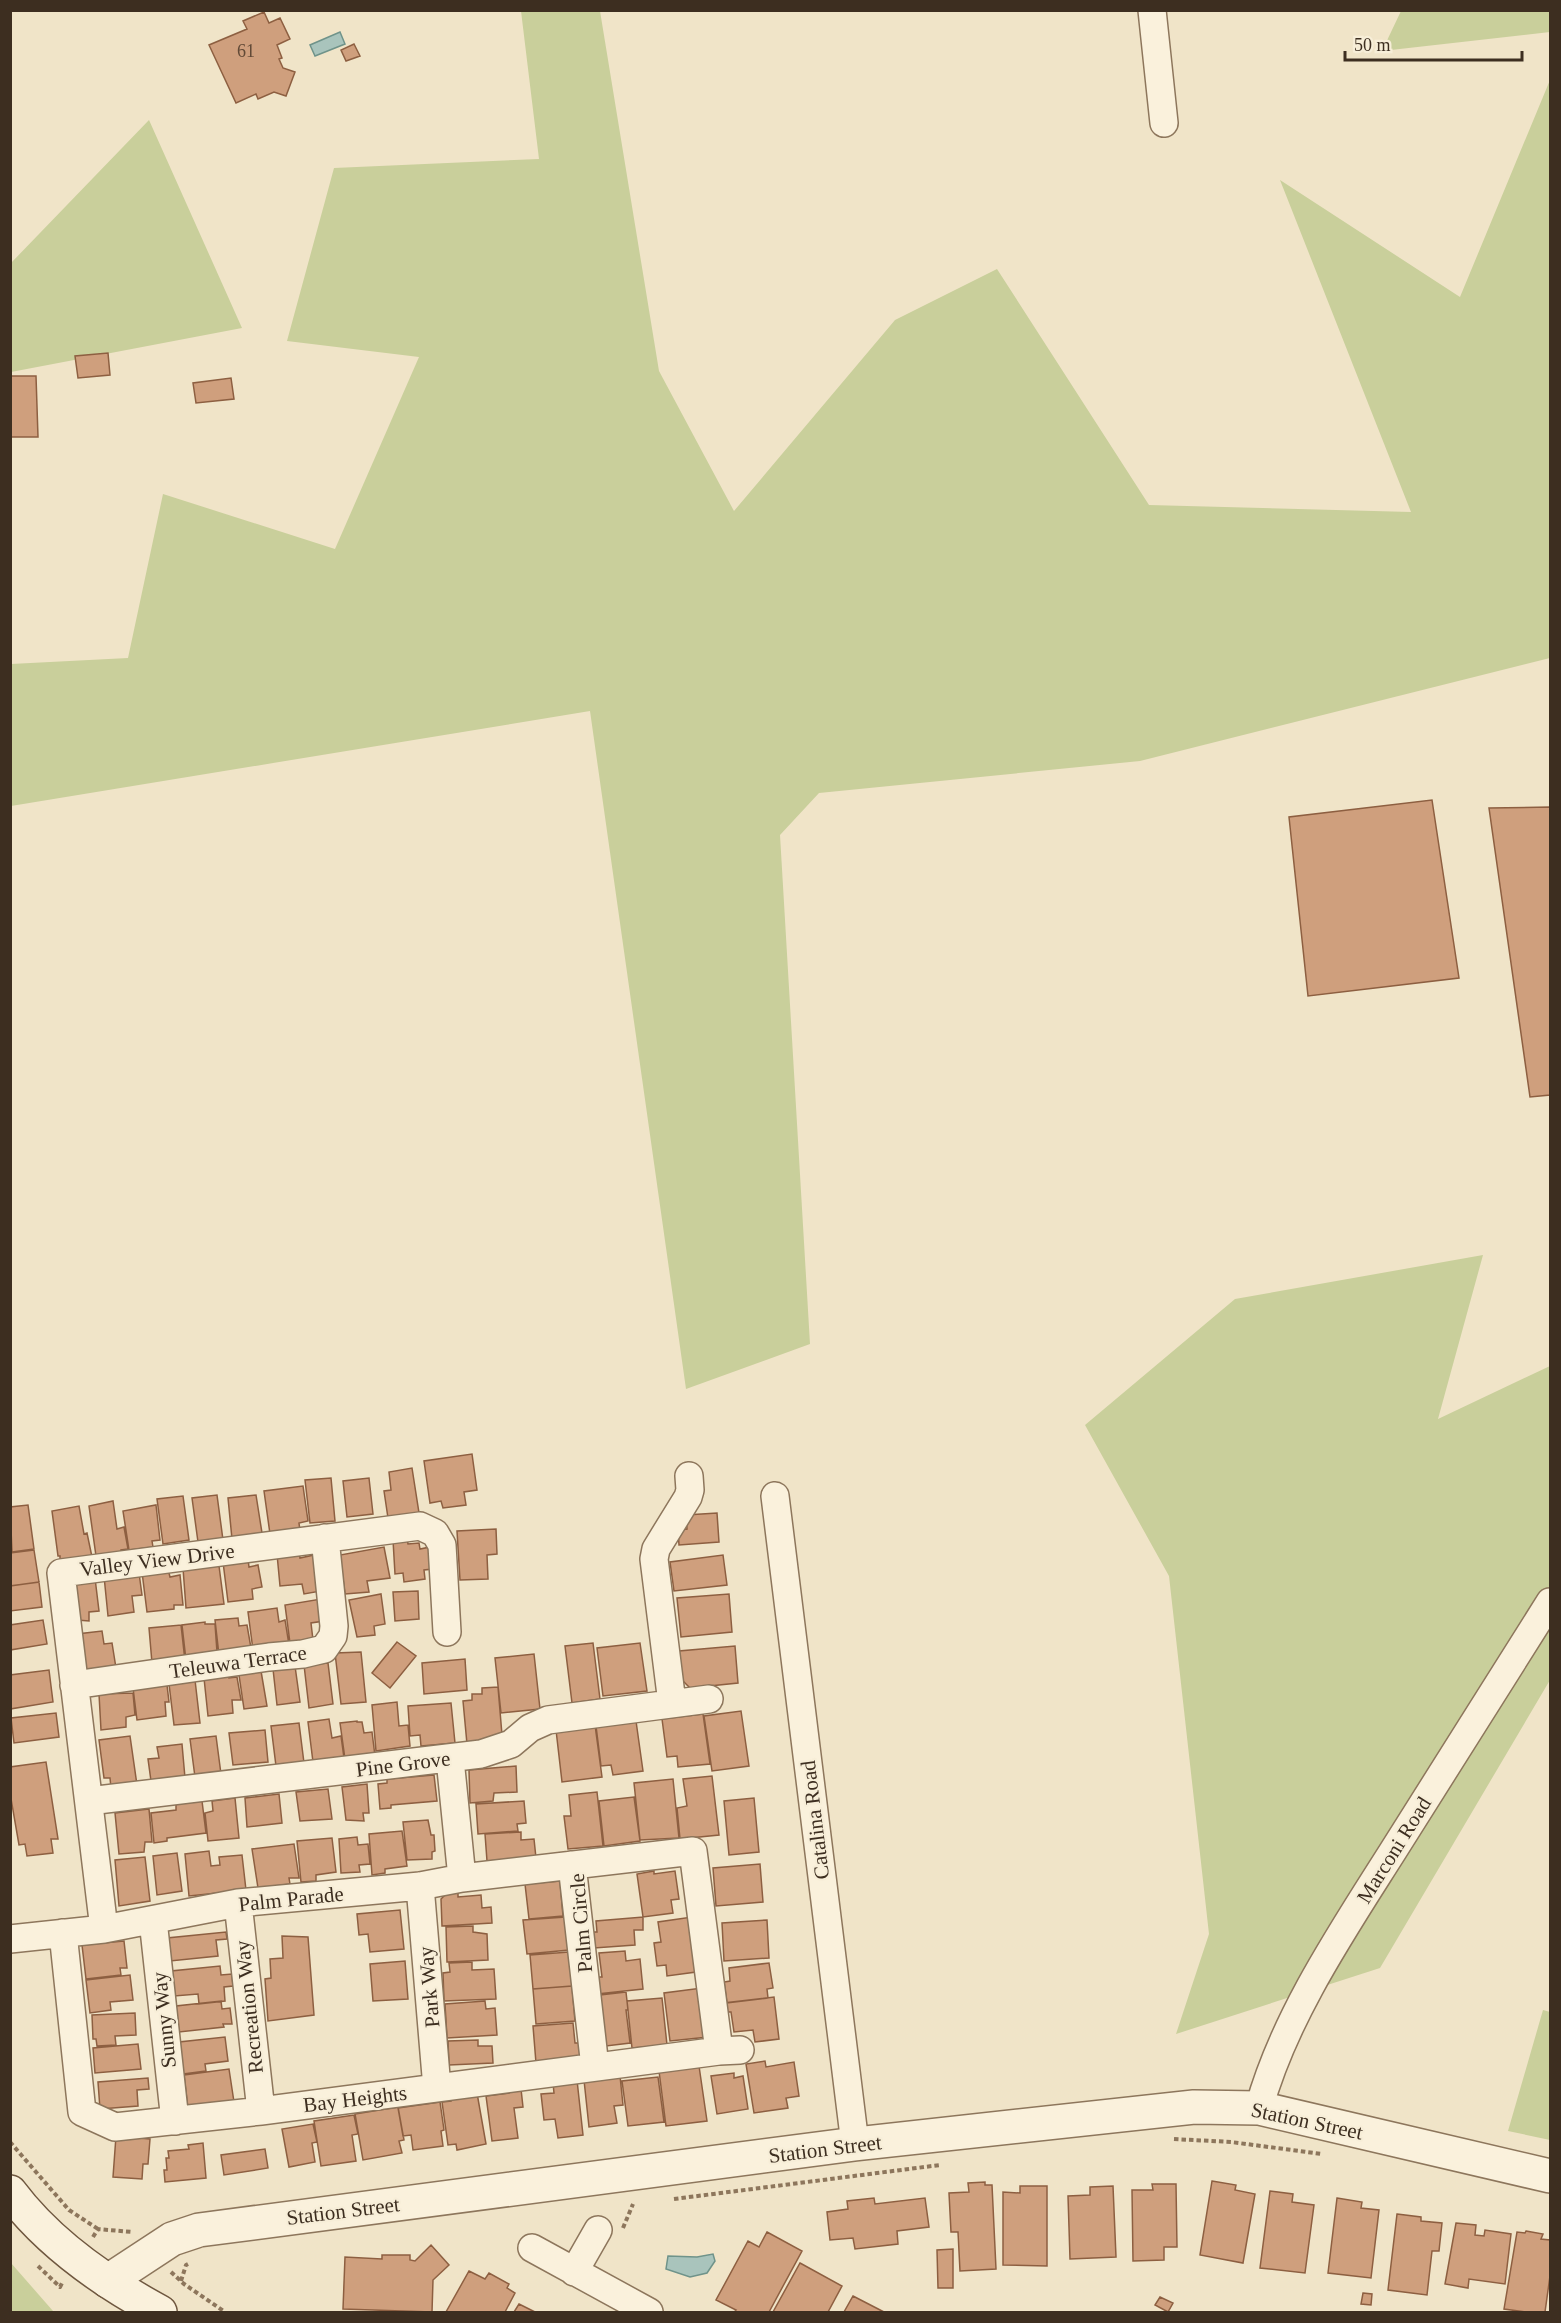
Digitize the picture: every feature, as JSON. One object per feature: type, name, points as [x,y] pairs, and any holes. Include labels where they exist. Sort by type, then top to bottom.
[{"type":"street","points":[[1152,10],[1164,123]]},
{"type":"street","points":[[672,1703],[654,1559],[656,1549],[688,1497],[689,1476]]},
{"type":"street","name":"Catalina Road","points":[[775,1496],[855,2144]]},
{"type":"street","name":"Valley View Drive","points":[[104,1929],[61,1573],[420,1526],[435,1533],[442,1545],[445,1558],[447,1632]]},
{"type":"street","name":"Teleuwa Terrace","points":[[74,1685],[303,1654],[324,1649],[330,1642],[334,1626],[325,1538]]},
{"type":"street","name":"Marconi Road","points":[[1259,2108],[1279,2049],[1314,1982],[1370,1888],[1551,1602]]},
{"type":"street","name":"Pine Grove","points":[[88,1801],[481,1754],[511,1743],[530,1728],[548,1720],[709,1699]]},
{"type":"street","points":[[450,1759],[462,1878]]},
{"type":"street","name":"Palm Circle","points":[[693,1851],[730,2051],[595,2067],[572,1865],[693,1851]]},
{"type":"street","name":"Palm Parade","points":[[10,1939],[104,1929],[238,1903],[420,1886],[462,1878],[572,1865]]},
{"type":"street","name":"Park Way","points":[[420,1886],[438,2088]]},
{"type":"street","name":"Recreation Way","points":[[238,1903],[261,2111]]},
{"type":"street","name":"Sunny Way","points":[[153,1920],[175,2121]]},
{"type":"street","name":"Bay Heights","points":[[63,1934],[82,2112],[115,2127],[261,2111],[595,2067]]},
{"type":"street","name":"Station Street","points":[[108,2280],[171,2239],[199,2230],[855,2144],[1194,2107],[1259,2108],[1551,2176]]},
{"type":"street","points":[[10,2192],[36,2221],[78,2260],[160,2313]]},
{"type":"street","points":[[574,2272],[609,2233]]},
{"type":"street","points":[[531,2248],[649,2313]]},
{"type":"path","points":[[1171,2139],[1231,2142],[1332,2156]]},
{"type":"path","points":[[10,2142],[69,2210],[98,2229],[131,2231],[181,2281],[225,2313]]},
{"type":"path","points":[[668,2199],[947,2164]]},
{"type":"path","points":[[609,2233],[633,2204],[622,2205]]},
{"type":"path","points":[[78,2260],[98,2229]]},
{"type":"path","points":[[181,2281],[186,2265],[195,2260]]},
{"type":"green space","points":[[521,11],[600,11],[659,371],[734,511],[895,320],[997,269],[1149,505],[1411,512],[1280,180],[1460,297],[1550,80],[1550,658],[1140,761],[819,793],[780,835],[810,1344],[686,1389],[590,711],[11,806],[11,664],[128,658],[163,494],[335,549],[419,357],[287,341],[334,168],[539,159]]},
{"type":"green space","points":[[1401,11],[1550,11],[1550,32],[1382,51]]},
{"type":"green space","points":[[149,120],[242,328],[11,372],[11,263]]},
{"type":"green space","points":[[1483,1255],[1438,1419],[1550,1366],[1550,1680],[1380,1968],[1176,2034],[1209,1934],[1169,1576],[1085,1425],[1235,1299]]},
{"type":"green space","points":[[1543,2010],[1550,2012],[1550,2140],[1508,2131]]},
{"type":"green space","points":[[11,2263],[53,2311],[56,2312],[11,2312]]},
{"type":"water","points":[[340,32],[345,44],[315,56],[310,45]]},
{"type":"water","points":[[713,2254],[715,2261],[707,2273],[690,2277],[666,2269],[668,2256],[697,2257]]},
{"type":"building","points":[[264,12],[269,23],[280,18],[290,39],[277,45],[282,58],[279,59],[283,68],[295,72],[286,96],[274,92],[258,99],[256,94],[236,103],[209,45],[247,29],[243,21]]},
{"type":"building","points":[[354,44],[360,56],[346,61],[341,50]]},
{"type":"building","points":[[108,353],[110,375],[78,378],[75,356]]},
{"type":"building","points":[[10,376],[36,376],[38,437],[10,437]]},
{"type":"building","points":[[231,378],[234,399],[196,403],[193,383]]},
{"type":"building","points":[[1432,800],[1459,978],[1308,996],[1289,817]]},
{"type":"building","points":[[1550,807],[1550,1095],[1530,1097],[1489,808]]},
{"type":"building","points":[[472,1454],[477,1490],[464,1492],[466,1505],[443,1508],[441,1501],[430,1503],[424,1461]]},
{"type":"building","points":[[412,1468],[419,1513],[388,1518],[384,1491],[391,1490],[389,1472]]},
{"type":"building","points":[[331,1478],[335,1521],[310,1523],[305,1480]]},
{"type":"building","points":[[369,1478],[373,1514],[347,1517],[343,1481]]},
{"type":"building","points":[[303,1486],[308,1521],[299,1523],[300,1531],[270,1534],[264,1491]]},
{"type":"building","points":[[217,1495],[223,1540],[198,1542],[192,1498]]},
{"type":"building","points":[[256,1495],[262,1533],[232,1539],[228,1498]]},
{"type":"building","points":[[183,1496],[189,1540],[163,1544],[157,1499]]},
{"type":"building","points":[[113,1501],[117,1529],[124,1527],[128,1549],[96,1556],[89,1506]]},
{"type":"building","points":[[28,1505],[34,1549],[12,1552],[10,1507]]},
{"type":"building","points":[[156,1505],[160,1540],[152,1541],[153,1547],[129,1550],[123,1511]]},
{"type":"building","points":[[79,1506],[84,1534],[87,1533],[92,1557],[60,1562],[52,1511]]},
{"type":"building","points":[[717,1513],[719,1542],[679,1545],[678,1530],[687,1529],[686,1515]]},
{"type":"building","points":[[496,1529],[497,1554],[487,1555],[488,1579],[460,1580],[457,1531]]},
{"type":"building","points":[[407,1539],[408,1544],[419,1543],[420,1549],[430,1547],[433,1569],[424,1570],[425,1579],[404,1582],[403,1573],[395,1574],[393,1540]]},
{"type":"building","points":[[384,1547],[390,1578],[367,1581],[369,1592],[345,1594],[340,1555]]},
{"type":"building","points":[[34,1550],[39,1582],[10,1586],[10,1553]]},
{"type":"building","points":[[299,1552],[300,1558],[314,1555],[321,1591],[304,1594],[302,1584],[280,1586],[277,1554]]},
{"type":"building","points":[[723,1555],[727,1585],[674,1591],[670,1562]]},
{"type":"building","points":[[248,1559],[249,1567],[258,1565],[262,1587],[252,1589],[253,1599],[228,1602],[223,1562]]},
{"type":"building","points":[[219,1566],[224,1604],[186,1608],[183,1568]]},
{"type":"building","points":[[168,1569],[170,1577],[180,1575],[183,1605],[174,1605],[174,1609],[147,1612],[142,1572]]},
{"type":"building","points":[[139,1573],[142,1595],[132,1596],[134,1612],[108,1616],[104,1576]]},
{"type":"building","points":[[95,1578],[99,1611],[89,1612],[89,1621],[77,1620],[73,1580]]},
{"type":"building","points":[[39,1582],[42,1607],[10,1611],[10,1586]]},
{"type":"building","points":[[418,1591],[419,1619],[395,1621],[393,1592]]},
{"type":"building","points":[[381,1594],[385,1624],[374,1626],[375,1635],[357,1637],[349,1600]]},
{"type":"building","points":[[729,1594],[732,1632],[681,1637],[677,1598]]},
{"type":"building","points":[[321,1599],[324,1621],[311,1623],[313,1640],[290,1643],[285,1605]]},
{"type":"building","points":[[277,1608],[279,1622],[285,1620],[289,1645],[253,1650],[248,1612]]},
{"type":"building","points":[[238,1618],[239,1626],[247,1625],[251,1648],[219,1655],[215,1620]]},
{"type":"building","points":[[43,1620],[47,1644],[10,1650],[10,1625]]},
{"type":"building","points":[[205,1622],[205,1624],[215,1624],[217,1652],[186,1660],[182,1625]]},
{"type":"building","points":[[181,1625],[185,1661],[152,1663],[149,1628]]},
{"type":"building","points":[[102,1631],[104,1644],[112,1643],[116,1668],[83,1671],[77,1634]]},
{"type":"building","points":[[397,1642],[416,1656],[390,1688],[372,1673]]},
{"type":"building","points":[[593,1643],[600,1699],[572,1703],[565,1646]]},
{"type":"building","points":[[640,1643],[647,1691],[603,1696],[597,1648]]},
{"type":"building","points":[[735,1646],[738,1683],[690,1688],[682,1680],[679,1651]]},
{"type":"building","points":[[361,1652],[366,1702],[341,1704],[335,1653]]},
{"type":"building","points":[[534,1654],[540,1709],[501,1713],[495,1658]]},
{"type":"building","points":[[465,1659],[467,1690],[424,1694],[422,1663]]},
{"type":"building","points":[[328,1663],[333,1704],[309,1708],[304,1665]]},
{"type":"building","points":[[295,1666],[300,1702],[277,1705],[273,1669]]},
{"type":"building","points":[[49,1670],[53,1702],[10,1709],[10,1675]]},
{"type":"building","points":[[261,1671],[267,1706],[244,1709],[239,1675]]},
{"type":"building","points":[[229,1676],[229,1678],[237,1677],[241,1700],[232,1700],[233,1713],[208,1716],[204,1678]]},
{"type":"building","points":[[195,1680],[200,1723],[174,1725],[169,1684]]},
{"type":"building","points":[[167,1685],[169,1702],[165,1702],[166,1716],[137,1720],[133,1688]]},
{"type":"building","points":[[498,1687],[502,1735],[491,1736],[492,1742],[467,1744],[463,1701],[472,1700],[472,1694],[482,1694],[482,1688]]},
{"type":"building","points":[[133,1693],[135,1715],[126,1717],[126,1727],[101,1730],[99,1694]]},
{"type":"building","points":[[397,1702],[399,1726],[408,1725],[410,1746],[376,1751],[372,1705]]},
{"type":"building","points":[[451,1703],[455,1743],[421,1746],[420,1735],[410,1736],[408,1706]]},
{"type":"building","points":[[741,1711],[749,1766],[712,1771],[704,1716]]},
{"type":"building","points":[[56,1713],[59,1737],[14,1743],[11,1718]]},
{"type":"building","points":[[703,1714],[710,1764],[678,1767],[677,1756],[667,1757],[662,1719]]},
{"type":"building","points":[[329,1719],[332,1738],[341,1736],[344,1758],[313,1762],[308,1722]]},
{"type":"building","points":[[636,1721],[643,1771],[613,1775],[611,1765],[601,1766],[596,1726]]},
{"type":"building","points":[[362,1722],[364,1733],[372,1732],[375,1756],[345,1759],[340,1723]]},
{"type":"building","points":[[299,1723],[304,1763],[276,1766],[271,1726]]},
{"type":"building","points":[[595,1725],[602,1777],[562,1782],[556,1730]]},
{"type":"building","points":[[265,1730],[268,1762],[233,1765],[229,1733]]},
{"type":"building","points":[[130,1736],[137,1785],[111,1788],[110,1778],[104,1778],[99,1740]]},
{"type":"building","points":[[216,1736],[221,1774],[195,1777],[190,1739]]},
{"type":"building","points":[[182,1744],[185,1778],[151,1781],[148,1759],[159,1758],[157,1747]]},
{"type":"building","points":[[46,1762],[58,1839],[51,1839],[53,1853],[27,1856],[25,1844],[19,1845],[10,1793],[10,1767]]},
{"type":"building","points":[[516,1766],[517,1792],[494,1793],[493,1801],[470,1803],[469,1770]]},
{"type":"building","points":[[434,1775],[437,1801],[391,1805],[391,1808],[380,1809],[378,1784],[387,1783],[387,1779]]},
{"type":"building","points":[[712,1776],[719,1835],[680,1839],[677,1808],[687,1806],[683,1779]]},
{"type":"building","points":[[673,1779],[679,1838],[640,1840],[634,1783]]},
{"type":"building","points":[[367,1784],[369,1813],[363,1813],[364,1821],[346,1820],[342,1787]]},
{"type":"building","points":[[328,1789],[332,1819],[300,1821],[296,1792]]},
{"type":"building","points":[[597,1792],[603,1846],[568,1849],[564,1816],[571,1816],[569,1795]]},
{"type":"building","points":[[279,1794],[282,1823],[247,1827],[245,1798]]},
{"type":"building","points":[[634,1797],[640,1841],[604,1846],[599,1801]]},
{"type":"building","points":[[235,1798],[239,1838],[208,1841],[205,1813],[213,1811],[212,1801]]},
{"type":"building","points":[[754,1798],[759,1852],[729,1855],[724,1801]]},
{"type":"building","points":[[202,1801],[206,1833],[167,1838],[167,1841],[154,1843],[151,1813],[176,1810],[176,1802]]},
{"type":"building","points":[[524,1801],[526,1823],[517,1824],[518,1831],[478,1834],[476,1804]]},
{"type":"building","points":[[149,1809],[152,1842],[145,1842],[144,1852],[119,1854],[115,1813]]},
{"type":"building","points":[[428,1820],[431,1835],[434,1835],[435,1851],[432,1852],[432,1859],[407,1860],[403,1822]]},
{"type":"building","points":[[402,1831],[407,1866],[385,1869],[385,1873],[372,1875],[369,1834]]},
{"type":"building","points":[[521,1832],[521,1840],[534,1839],[536,1858],[487,1861],[485,1834]]},
{"type":"building","points":[[357,1837],[358,1845],[368,1844],[370,1864],[359,1865],[360,1872],[341,1873],[339,1839]]},
{"type":"building","points":[[332,1838],[336,1872],[316,1875],[316,1881],[301,1882],[297,1841]]},
{"type":"building","points":[[294,1844],[299,1878],[289,1878],[290,1884],[258,1888],[252,1849]]},
{"type":"building","points":[[209,1851],[211,1866],[220,1865],[219,1857],[242,1855],[246,1890],[189,1896],[185,1854]]},
{"type":"building","points":[[177,1853],[182,1891],[157,1895],[153,1856]]},
{"type":"building","points":[[145,1857],[150,1901],[119,1906],[115,1860]]},
{"type":"building","points":[[760,1864],[763,1902],[716,1906],[713,1868]]},
{"type":"building","points":[[654,1871],[654,1874],[675,1871],[679,1899],[671,1900],[673,1913],[643,1917],[637,1874]]},
{"type":"building","points":[[560,1881],[563,1916],[529,1919],[525,1884]]},
{"type":"building","points":[[458,1891],[458,1897],[481,1895],[482,1908],[491,1907],[492,1923],[442,1926],[441,1899],[448,1892]]},
{"type":"building","points":[[400,1910],[404,1949],[370,1952],[368,1934],[359,1935],[357,1914]]},
{"type":"building","points":[[566,1917],[569,1950],[527,1954],[523,1920]]},
{"type":"building","points":[[643,1917],[643,1930],[634,1930],[635,1945],[594,1948],[593,1932],[597,1932],[596,1921]]},
{"type":"building","points":[[692,1917],[696,1972],[667,1976],[666,1965],[657,1966],[654,1943],[661,1942],[658,1922]]},
{"type":"building","points":[[767,1920],[769,1958],[724,1961],[722,1923]]},
{"type":"building","points":[[473,1926],[473,1932],[487,1934],[488,1960],[447,1962],[446,1927]]},
{"type":"building","points":[[226,1932],[227,1939],[216,1940],[218,1956],[170,1961],[167,1938]]},
{"type":"building","points":[[282,1936],[308,1937],[314,2015],[268,2021],[265,1979],[271,1978],[270,1959],[283,1958]]},
{"type":"building","points":[[124,1941],[127,1968],[120,1968],[121,1975],[86,1979],[82,1945]]},
{"type":"building","points":[[625,1951],[626,1961],[640,1959],[643,1989],[597,1994],[595,1977],[602,1977],[599,1953]]},
{"type":"building","points":[[569,1952],[572,1986],[533,1989],[530,1955]]},
{"type":"building","points":[[405,1961],[408,1999],[373,2001],[370,1964]]},
{"type":"building","points":[[472,1962],[472,1970],[494,1969],[496,1999],[444,2001],[443,1973],[450,1972],[449,1963]]},
{"type":"building","points":[[769,1963],[773,1988],[767,1989],[768,1998],[727,2003],[724,1982],[730,1981],[729,1968]]},
{"type":"building","points":[[220,1966],[221,1975],[232,1974],[233,1986],[224,1987],[225,2001],[199,2004],[198,1994],[174,1996],[171,1971]]},
{"type":"building","points":[[130,1975],[133,2000],[110,2002],[111,2010],[90,2013],[86,1980]]},
{"type":"building","points":[[572,1986],[575,2021],[536,2024],[533,1989]]},
{"type":"building","points":[[702,1988],[708,2037],[670,2041],[664,1993]]},
{"type":"building","points":[[626,1992],[630,2043],[606,2046],[600,1995]]},
{"type":"building","points":[[774,1997],[779,2039],[755,2042],[753,2030],[734,2032],[731,2012],[725,2012],[724,2003]]},
{"type":"building","points":[[662,1998],[667,2045],[632,2048],[627,2001]]},
{"type":"building","points":[[221,2001],[222,2009],[230,2008],[232,2024],[179,2032],[176,2006]]},
{"type":"building","points":[[485,2001],[486,2009],[495,2008],[497,2035],[447,2038],[445,2004]]},
{"type":"building","points":[[135,2013],[136,2035],[115,2036],[116,2045],[97,2046],[96,2039],[93,2039],[92,2015]]},
{"type":"building","points":[[573,2023],[575,2043],[580,2043],[581,2060],[536,2063],[533,2026]]},
{"type":"building","points":[[225,2037],[228,2061],[205,2064],[206,2071],[183,2074],[179,2042]]},
{"type":"building","points":[[478,2040],[478,2046],[492,2046],[493,2063],[449,2065],[448,2041]]},
{"type":"building","points":[[138,2044],[141,2069],[95,2073],[93,2048]]},
{"type":"building","points":[[765,2061],[766,2067],[794,2062],[799,2096],[786,2098],[788,2108],[754,2113],[746,2064]]},
{"type":"building","points":[[699,2066],[707,2121],[666,2126],[659,2071]]},
{"type":"building","points":[[229,2069],[234,2102],[188,2109],[184,2075]]},
{"type":"building","points":[[734,2073],[734,2078],[743,2076],[748,2109],[717,2114],[711,2076]]},
{"type":"building","points":[[620,2076],[623,2105],[614,2106],[617,2123],[589,2127],[584,2080]]},
{"type":"building","points":[[658,2077],[664,2122],[628,2126],[622,2081]]},
{"type":"building","points":[[148,2078],[149,2089],[137,2090],[138,2106],[100,2109],[98,2082]]},
{"type":"building","points":[[577,2080],[583,2135],[558,2138],[555,2119],[544,2120],[541,2094],[554,2093],[553,2083]]},
{"type":"building","points":[[521,2089],[523,2107],[514,2108],[518,2138],[492,2141],[486,2096]]},
{"type":"building","points":[[477,2093],[486,2144],[457,2150],[456,2144],[448,2145],[442,2102],[451,2101],[451,2096]]},
{"type":"building","points":[[440,2102],[444,2130],[441,2131],[443,2146],[413,2150],[411,2135],[403,2136],[398,2108]]},
{"type":"building","points":[[398,2107],[404,2140],[399,2141],[402,2153],[363,2160],[355,2114]]},
{"type":"building","points":[[354,2115],[358,2134],[352,2135],[356,2161],[321,2166],[314,2121]]},
{"type":"building","points":[[313,2124],[317,2142],[312,2143],[315,2162],[289,2167],[282,2129]]},
{"type":"building","points":[[116,2136],[150,2139],[148,2164],[143,2164],[142,2179],[113,2177]]},
{"type":"building","points":[[203,2143],[206,2178],[165,2182],[164,2170],[167,2170],[168,2151],[189,2149],[188,2145]]},
{"type":"building","points":[[265,2149],[268,2168],[224,2175],[221,2155]]},
{"type":"building","points":[[1212,2181],[1236,2185],[1235,2190],[1255,2194],[1243,2263],[1200,2255]]},
{"type":"building","points":[[985,2182],[985,2185],[992,2185],[996,2269],[960,2271],[958,2232],[951,2232],[949,2193],[969,2192],[968,2183]]},
{"type":"building","points":[[1152,2184],[1176,2184],[1177,2247],[1164,2247],[1164,2260],[1133,2261],[1132,2190],[1153,2190]]},
{"type":"building","points":[[1020,2186],[1047,2186],[1047,2266],[1003,2265],[1003,2192],[1020,2193]]},
{"type":"building","points":[[1113,2186],[1116,2257],[1070,2259],[1068,2196],[1090,2195],[1090,2187]]},
{"type":"building","points":[[1270,2191],[1293,2194],[1292,2202],[1314,2205],[1305,2273],[1260,2268]]},
{"type":"building","points":[[874,2198],[875,2204],[925,2198],[929,2227],[897,2231],[898,2244],[855,2249],[853,2238],[830,2240],[827,2212],[848,2209],[847,2201]]},
{"type":"building","points":[[1337,2198],[1362,2202],[1361,2208],[1379,2210],[1371,2278],[1328,2273]]},
{"type":"building","points":[[1397,2214],[1421,2217],[1421,2221],[1442,2223],[1439,2251],[1432,2251],[1427,2295],[1388,2290]]},
{"type":"building","points":[[1456,2223],[1476,2225],[1475,2235],[1484,2236],[1485,2230],[1511,2234],[1505,2284],[1469,2279],[1468,2288],[1445,2284]]},
{"type":"building","points":[[1526,2231],[1543,2234],[1541,2239],[1550,2240],[1550,2276],[1545,2312],[1504,2309],[1517,2232],[1525,2233]]},
{"type":"building","points":[[767,2232],[802,2251],[769,2312],[734,2312],[736,2310],[716,2300],[748,2241],[759,2247]]},
{"type":"building","points":[[431,2245],[449,2265],[433,2280],[432,2312],[343,2309],[345,2257],[382,2259],[382,2255],[410,2255],[410,2260],[415,2261]]},
{"type":"building","points":[[953,2249],[953,2288],[938,2288],[937,2250]]},
{"type":"building","points":[[800,2263],[842,2286],[828,2312],[773,2312]]},
{"type":"building","points":[[469,2271],[485,2279],[489,2273],[509,2284],[507,2288],[515,2293],[505,2312],[446,2312]]},
{"type":"building","points":[[1363,2293],[1372,2294],[1371,2305],[1361,2304]]},
{"type":"building","points":[[853,2296],[884,2312],[844,2312]]},
{"type":"building","points":[[1160,2297],[1173,2303],[1168,2312],[1155,2305]]},
{"type":"building","points":[[519,2304],[535,2312],[514,2312]]}]
